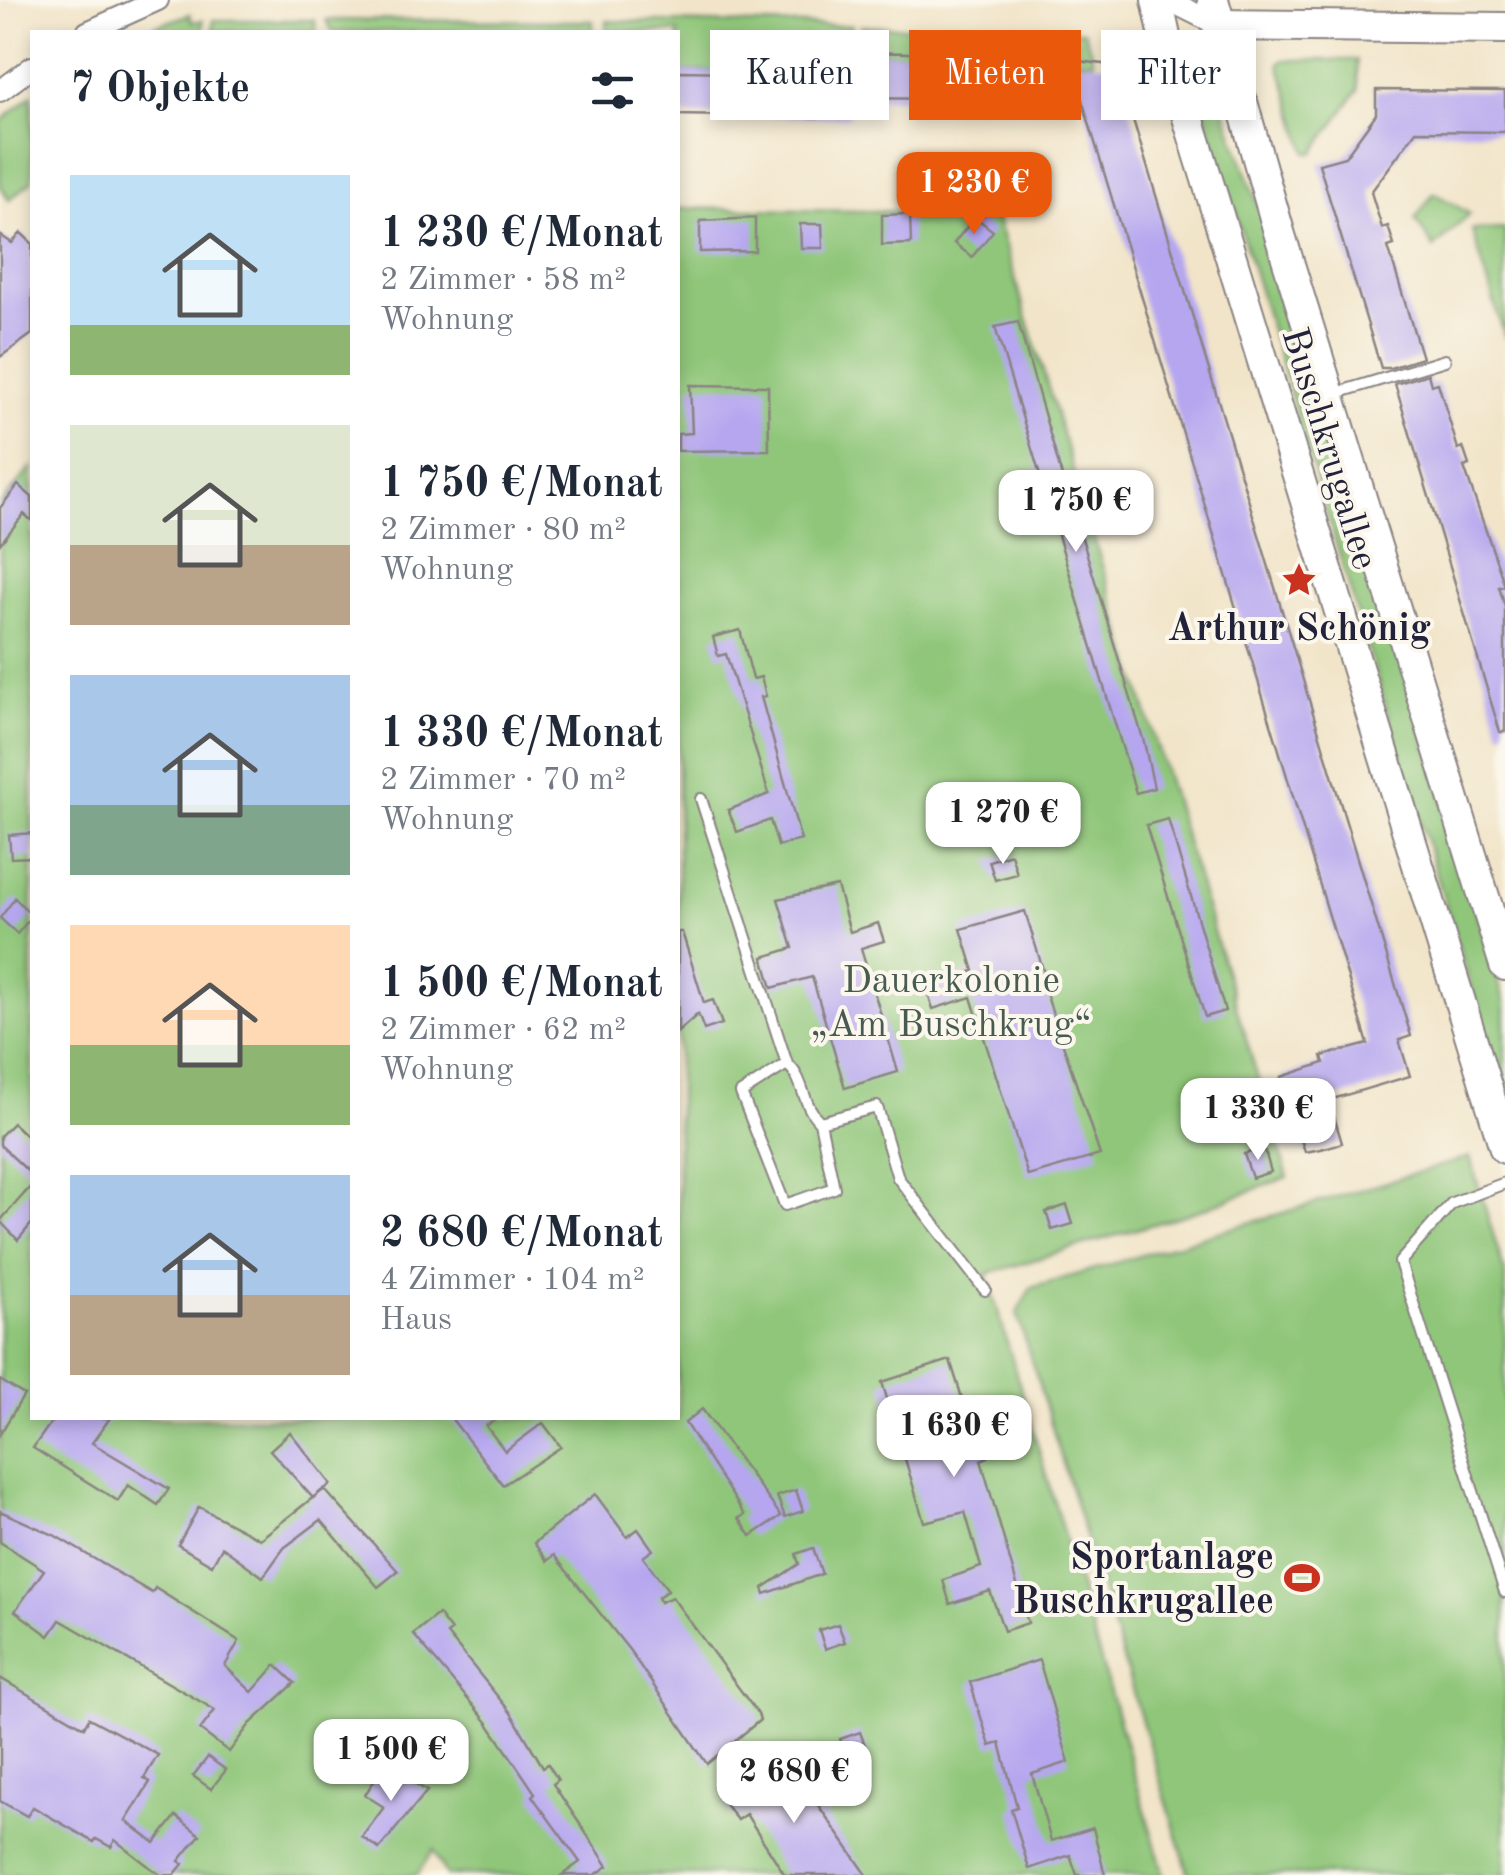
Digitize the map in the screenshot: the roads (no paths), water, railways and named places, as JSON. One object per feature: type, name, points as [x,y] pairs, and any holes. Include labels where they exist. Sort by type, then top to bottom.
[{"type":"main road","name":"Buschkrugallee","points":[[1158,0],[1170,60],[1503,1137]]},
{"type":"main road","name":"Buschkrugallee","points":[[1215,12],[1505,965]]},
{"type":"main road","points":[[1215,12],[1505,28]]},
{"type":"street","points":[[91,30],[158,0]]},
{"type":"street","points":[[1168,0],[1215,12]]},
{"type":"street","points":[[0,91],[30,68]]},
{"type":"lane","points":[[1329,395],[1444,360]]},
{"type":"lane","points":[[701,799],[787,1064],[796,1071],[805,1108],[820,1122],[834,1188],[785,1206],[741,1093],[787,1064]]},
{"type":"lane","points":[[820,1122],[877,1107],[898,1178],[985,1290]]},
{"type":"lane","points":[[1505,1183],[1452,1203],[1400,1262],[1505,1592]]},
{"type":"place","name":"Arthur Schönig","points":[[1299,580]]},
{"type":"place","name":"Sportanlage Buschkrugallee","points":[[1302,1578]]},
{"type":"park label","name":"Dauerkolonie „Am Buschkrug“","points":[[951,1001]]}]
